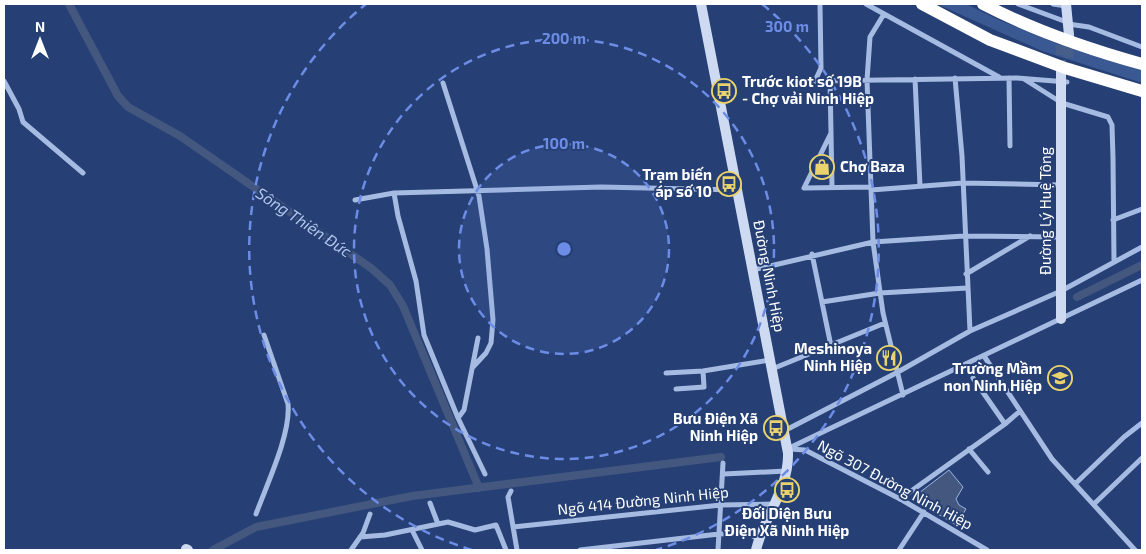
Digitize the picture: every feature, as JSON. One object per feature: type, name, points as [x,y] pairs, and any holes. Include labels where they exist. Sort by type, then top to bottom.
[{"type":"highway","points":[[922,4],[990,40],[1065,68],[1142,91]]},
{"type":"highway","points":[[983,4],[1072,42],[1142,64]]},
{"type":"main road","name":"Đường Ninh Hiệp","points":[[701,4],[788,449],[787,471],[775,504],[758,539],[756,550]]},
{"type":"main road","points":[[1066,5],[1066,28]]},
{"type":"main road","name":"Đường Lý Huệ Tông","points":[[1061,319],[1062,103],[1064,76]]},
{"type":"street","points":[[820,4],[821,68],[815,81],[1064,76]]},
{"type":"street","points":[[866,4],[1000,78]]},
{"type":"street","points":[[1018,4],[1066,28],[1089,27],[1142,47]]},
{"type":"street","points":[[1053,4],[1066,5]]},
{"type":"street","points":[[884,14],[870,37],[867,80],[873,242],[885,322],[903,395]]},
{"type":"street","points":[[955,78],[970,331]]},
{"type":"street","points":[[1009,78],[1010,146]]},
{"type":"street","points":[[1024,78],[1062,103],[1108,117],[1112,125],[1114,261]]},
{"type":"street","points":[[915,79],[920,186]]},
{"type":"street","points":[[830,80],[832,187]]},
{"type":"street","points":[[4,81],[19,109],[23,122],[54,146],[82,173]]},
{"type":"street","points":[[443,83],[477,191],[487,249],[493,320],[491,343],[486,353],[473,367]]},
{"type":"street","points":[[831,133],[804,188],[871,188],[962,183],[1062,185]]},
{"type":"street","points":[[355,200],[394,193],[601,187],[737,190]]},
{"type":"street","points":[[394,193],[398,216],[416,281],[424,335],[458,418],[485,474]]},
{"type":"street","points":[[1113,220],[1142,209]]},
{"type":"street","points":[[966,274],[1032,235]]},
{"type":"street","points":[[752,270],[812,254],[873,242],[964,236],[1032,235],[1061,237]]},
{"type":"street","points":[[784,431],[898,372],[970,331],[1061,291],[1142,247]]},
{"type":"street","points":[[812,254],[831,346]]},
{"type":"street","points":[[788,449],[1142,280]]},
{"type":"street","points":[[822,302],[880,293],[967,288]]},
{"type":"street","points":[[666,373],[703,372],[771,365],[831,346],[885,322]]},
{"type":"street","points":[[256,514],[286,429],[289,413],[288,404],[264,335]]},
{"type":"street","points":[[458,418],[464,410],[478,338]]},
{"type":"street","points":[[984,356],[1052,459],[1135,550]]},
{"type":"street","points":[[676,389],[704,387],[703,372]]},
{"type":"street","points":[[973,378],[1005,424]]},
{"type":"street","points":[[900,499],[1005,424],[1020,411]]},
{"type":"street","points":[[1076,484],[1124,437],[1142,423]]},
{"type":"street","name":"Ngõ 307 Đường Ninh Hiệp","points":[[788,449],[805,450],[924,512],[984,550]]},
{"type":"street","points":[[969,449],[988,472]]},
{"type":"street","points":[[1094,504],[1142,458]]},
{"type":"street","points":[[718,550],[724,474],[723,464]]},
{"type":"street","points":[[724,474],[787,471]]},
{"type":"street","points":[[510,491],[508,497],[517,550]]},
{"type":"street","points":[[430,503],[438,524]]},
{"type":"street","name":"Ngõ 414 Đường Ninh Hiệp","points":[[513,527],[721,505],[775,504]]},
{"type":"street","points":[[899,550],[924,512]]},
{"type":"street","points":[[351,550],[360,537],[370,514]]},
{"type":"street","points":[[360,537],[412,530],[448,522],[475,530],[496,525],[506,550]]},
{"type":"street","points":[[412,530],[422,550]]},
{"type":"street","points":[[580,550],[719,534],[748,533],[758,539]]},
{"type":"shaded area","points":[[937,4],[966,4],[999,20],[1058,44],[1142,70],[1142,83],[1042,51]]},
{"type":"shaded area","points":[[949,470],[963,487],[956,499],[959,505],[966,509],[956,525],[923,505],[918,499],[919,493]]},
{"type":"waterway","name":"Sông Thiên Đức","points":[[69,4],[118,96],[128,107],[180,136],[371,268],[390,285],[403,306],[479,488]]},
{"type":"waterway","points":[[1077,297],[1142,265]]},
{"type":"waterway","points":[[213,550],[256,527],[412,496],[721,457]]},
{"type":"tunnel","points":[[1061,33],[1061,70]]},
{"type":"tunnel","points":[[1068,73],[1069,35]]},
{"type":"place","name":"Trước kiot số 19B - Chợ vải Ninh Hiệp","points":[[724,91]]},
{"type":"place","name":"Chợ Baza","points":[[822,167]]},
{"type":"place","name":"Trạm biến áp số 10","points":[[729,184]]},
{"type":"place","name":"Meshinoya Ninh Hiệp","points":[[889,358]]},
{"type":"place","name":"Trường Mầm non Ninh Hiệp","points":[[1060,378]]},
{"type":"place","name":"Bưu Điện Xã Ninh Hiệp","points":[[776,428]]},
{"type":"place","name":"Đối Diện Bưu Điện Xã Ninh Hiệp","points":[[787,490]]}]
